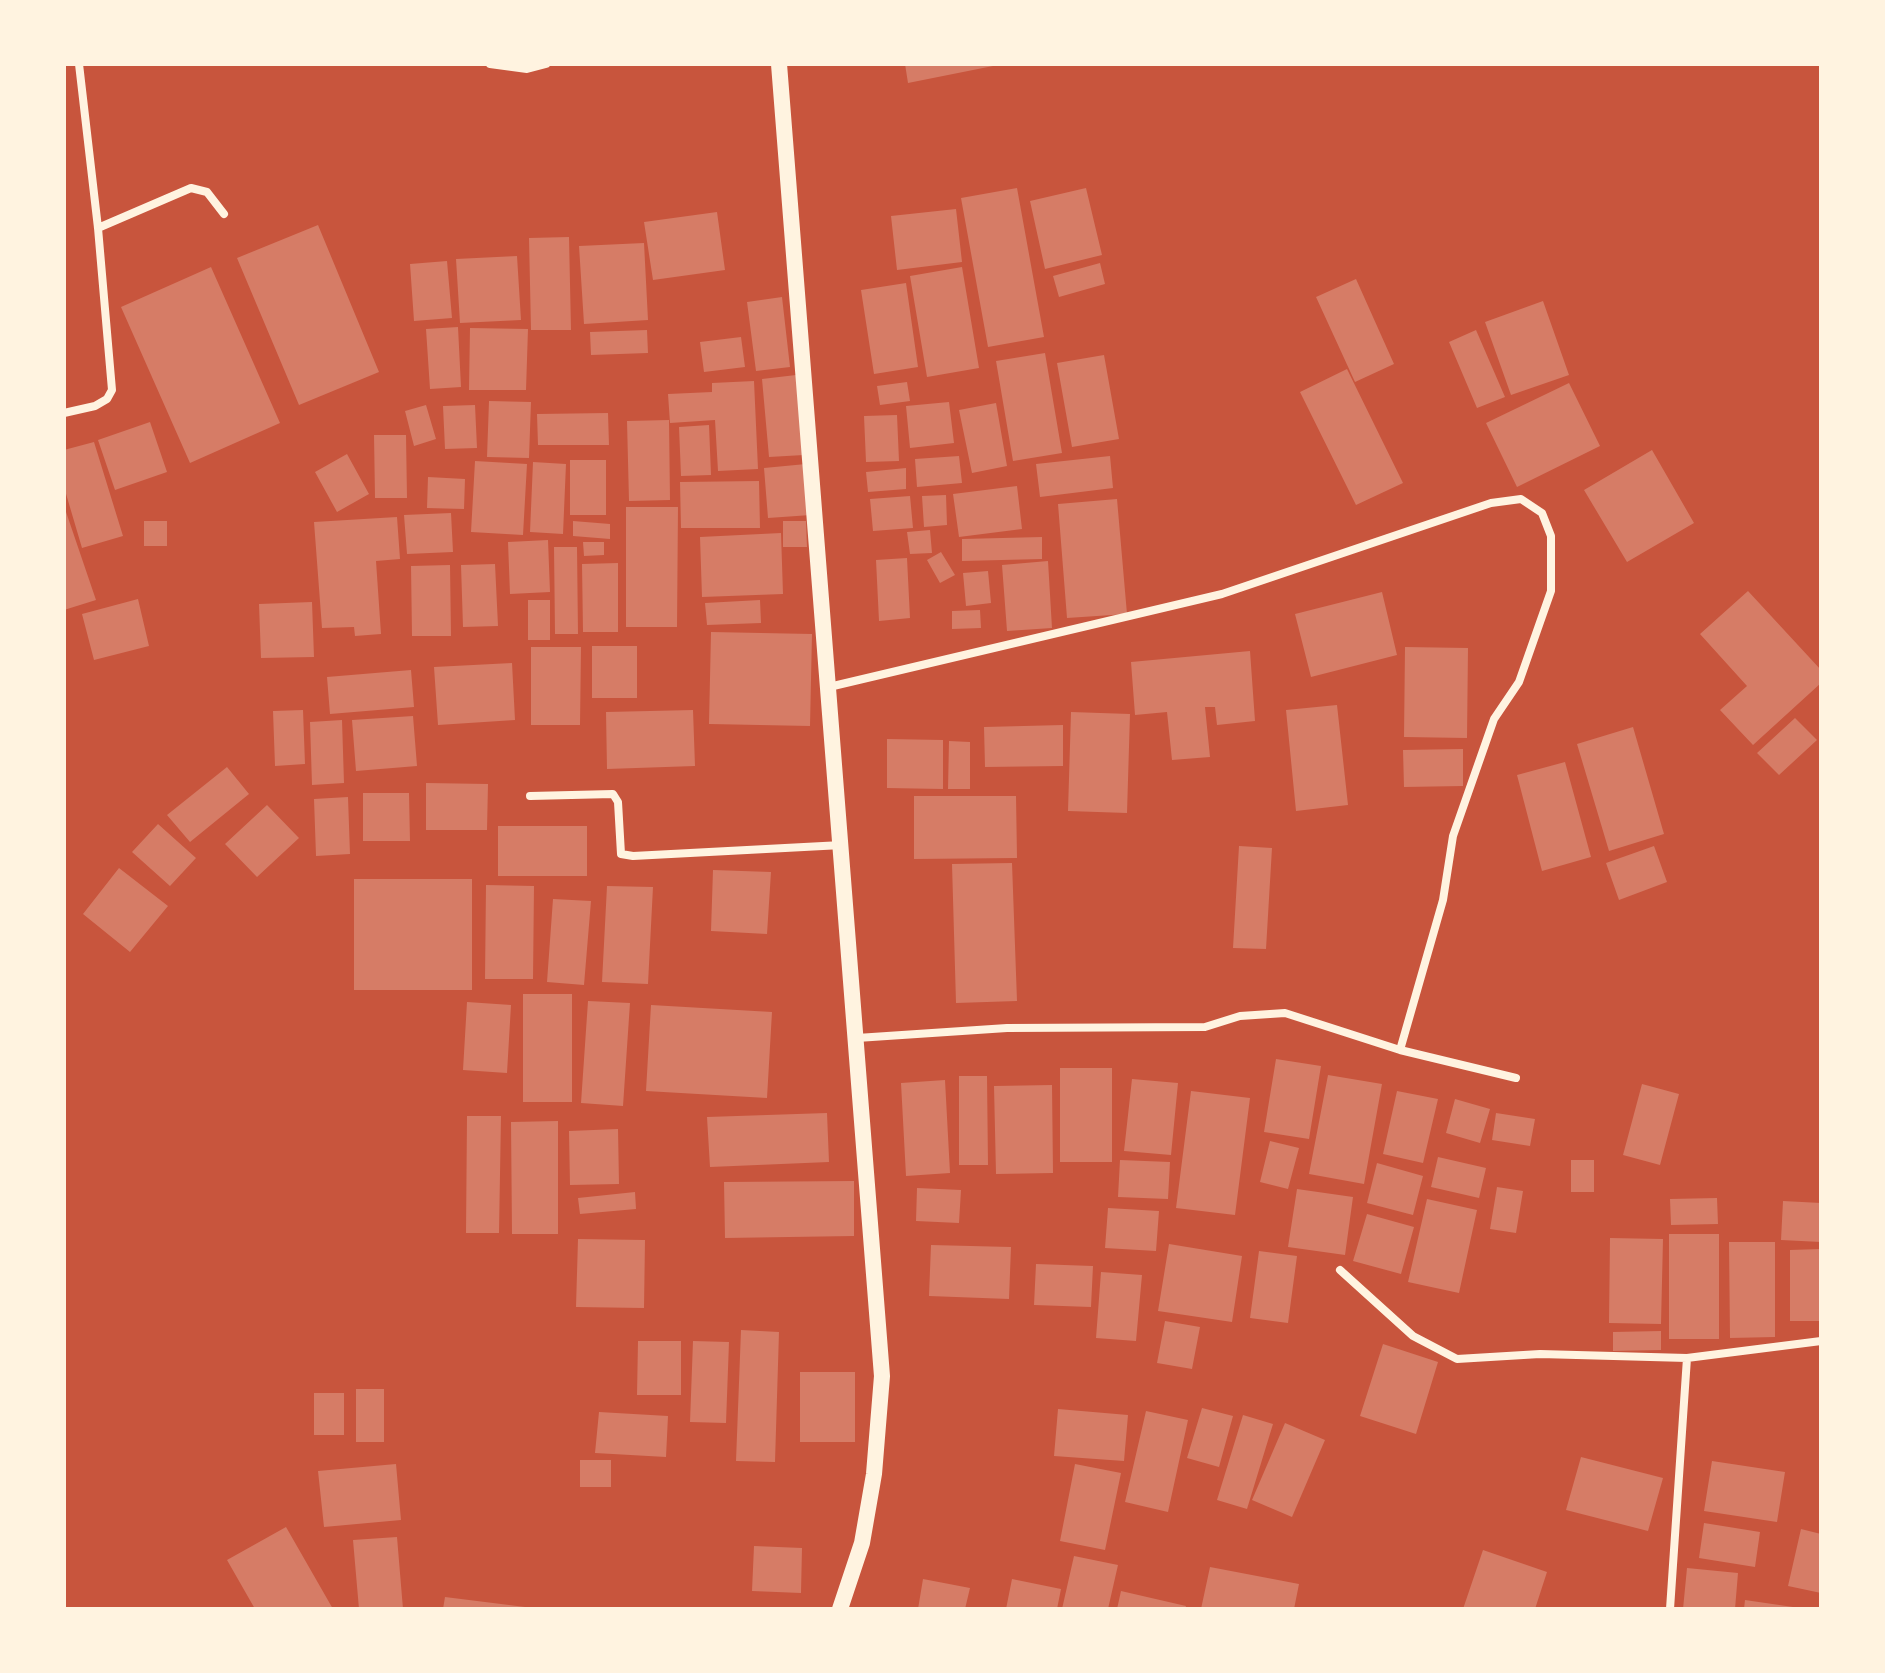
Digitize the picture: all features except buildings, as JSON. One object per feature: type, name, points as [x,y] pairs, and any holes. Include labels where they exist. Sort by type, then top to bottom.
[{"type":"main road","points":[[779,64],[882,1376],[874,1474],[862,1543],[840,1609]]},
{"type":"street","points":[[64,413],[95,406],[107,399],[112,390],[79,64]]},
{"type":"street","points":[[490,64],[527,69],[546,64]]},
{"type":"street","points":[[98,228],[191,188],[207,192],[224,214]]},
{"type":"street","points":[[829,687],[1222,594],[1491,503],[1521,499],[1542,513],[1551,536],[1551,591],[1519,682],[1494,719],[1453,836],[1443,900],[1400,1050]]},
{"type":"street","points":[[530,796],[613,794],[618,802],[621,854],[633,856],[842,845]]},
{"type":"street","points":[[857,1038],[1007,1028],[1205,1027],[1240,1016],[1285,1013],[1400,1050],[1516,1078]]},
{"type":"street","points":[[1340,1270],[1413,1336],[1457,1359],[1540,1354],[1687,1358],[1821,1341]]},
{"type":"street","points":[[1670,1609],[1687,1358]]}]
